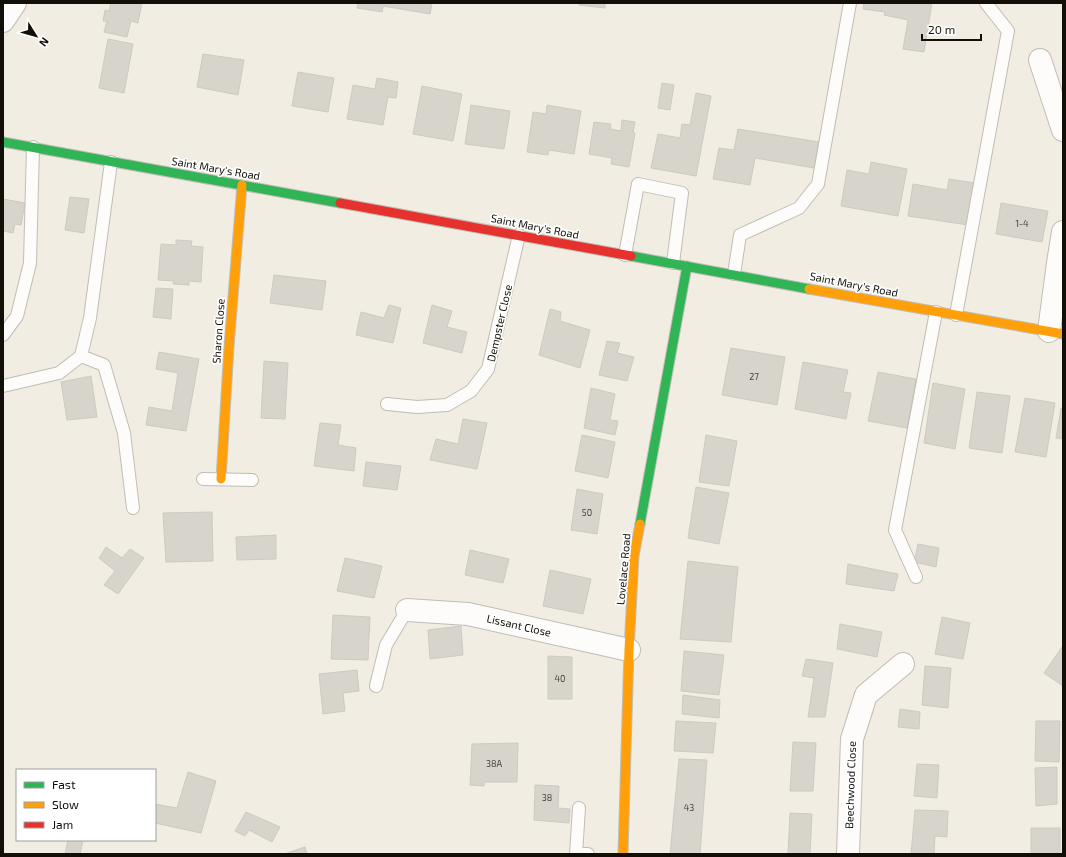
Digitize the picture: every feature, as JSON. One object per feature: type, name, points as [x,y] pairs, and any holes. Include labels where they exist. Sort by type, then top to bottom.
[{"type":"street","points":[[3,21],[15,3]]},
{"type":"street","points":[[1040,60],[1063,130]]},
{"type":"street","name":"Saint Mary's Road","points":[[3,142],[1056,333]]},
{"type":"street","name":"Sharon Close","points":[[221,479],[229,347],[242,185]]},
{"type":"street","points":[[1056,333],[1063,232]]},
{"type":"street","name":"Lovelace Road","points":[[623,854],[629,650],[634,556],[687,266]]},
{"type":"street","name":"Lissant Close","points":[[408,610],[468,614],[629,650]]},
{"type":"street","name":"Beechwood Close","points":[[848,854],[852,738],[866,694],[903,664]]},
{"type":"lane","points":[[734,274],[740,235],[799,208],[818,184],[850,3]]},
{"type":"lane","points":[[956,315],[1008,31],[986,3]]},
{"type":"lane","points":[[3,335],[17,316],[30,263],[33,147]]},
{"type":"lane","points":[[3,386],[59,373],[81,356],[90,318],[111,162]]},
{"type":"lane","points":[[624,255],[638,184],[682,193],[673,263]]},
{"type":"lane","name":"Dempster Close","points":[[387,404],[417,407],[447,405],[471,391],[476,385],[488,369],[519,235]]},
{"type":"lane","points":[[916,577],[895,530],[936,312]]},
{"type":"lane","points":[[81,356],[104,365],[124,433],[133,508]]},
{"type":"lane","points":[[203,479],[252,480]]},
{"type":"lane","points":[[376,686],[386,645],[408,610]]},
{"type":"lane","points":[[579,808],[576,854],[588,854]]},
{"type":"building","points":[[111,3],[142,3],[138,23],[131,21],[127,37],[104,32],[107,21],[103,21],[105,10],[109,11]]},
{"type":"building","points":[[358,3],[432,3],[430,14],[383,6],[382,12],[357,8]]},
{"type":"building","points":[[580,3],[605,3],[605,8],[579,5]]},
{"type":"building","points":[[864,3],[932,3],[924,52],[903,49],[908,20],[884,15],[885,12],[863,9]]},
{"type":"building","points":[[108,39],[133,44],[124,93],[99,88]]},
{"type":"building","points":[[203,54],[244,60],[238,95],[197,87]]},
{"type":"building","points":[[298,72],[334,78],[328,112],[292,106]]},
{"type":"building","points":[[377,78],[398,82],[396,98],[388,97],[383,125],[347,119],[353,85],[375,89]]},
{"type":"building","points":[[662,83],[674,85],[670,110],[658,108]]},
{"type":"building","points":[[422,86],[462,94],[453,141],[413,134]]},
{"type":"building","points":[[696,93],[711,96],[696,176],[651,168],[658,134],[680,138],[682,124],[690,125]]},
{"type":"building","points":[[471,105],[510,111],[504,149],[465,144]]},
{"type":"building","points":[[547,105],[581,111],[574,154],[549,150],[548,155],[527,152],[533,112],[546,114]]},
{"type":"building","points":[[622,120],[635,122],[633,133],[635,133],[629,167],[611,164],[612,158],[589,154],[594,122],[611,124],[610,129],[621,131]]},
{"type":"building","points":[[738,129],[819,142],[814,168],[755,158],[750,185],[713,179],[719,148],[734,150]]},
{"type":"building","points":[[871,162],[907,169],[898,216],[841,206],[847,170],[869,174]]},
{"type":"building","points":[[949,179],[975,183],[968,225],[908,216],[913,184],[947,190]]},
{"type":"building","points":[[70,197],[89,199],[84,233],[65,230]]},
{"type":"building","points":[[3,199],[25,203],[21,225],[15,224],[13,233],[3,231]]},
{"type":"building","points":[[1001,203],[1048,211],[1042,242],[996,234]]},
{"type":"building","points":[[176,240],[192,241],[191,246],[203,247],[201,282],[189,281],[189,285],[173,284],[174,281],[158,280],[161,244],[176,245]]},
{"type":"building","points":[[274,275],[326,281],[322,310],[270,303]]},
{"type":"building","points":[[156,288],[173,289],[171,319],[153,317]]},
{"type":"building","points":[[389,305],[401,308],[393,343],[356,335],[361,312],[384,318]]},
{"type":"building","points":[[432,305],[452,311],[447,327],[467,332],[462,353],[423,343]]},
{"type":"building","points":[[550,309],[561,312],[560,321],[590,330],[580,368],[539,355]]},
{"type":"building","points":[[607,341],[620,343],[617,353],[634,357],[627,381],[599,375]]},
{"type":"building","points":[[731,348],[785,357],[777,405],[722,395]]},
{"type":"building","points":[[159,352],[199,359],[186,431],[146,425],[149,407],[172,411],[178,373],[156,369]]},
{"type":"building","points":[[264,361],[288,363],[285,419],[261,418]]},
{"type":"building","points":[[803,362],[848,370],[843,392],[851,393],[846,419],[795,409]]},
{"type":"building","points":[[878,372],[916,379],[907,428],[868,421]]},
{"type":"building","points":[[91,376],[97,417],[67,420],[61,382]]},
{"type":"building","points":[[933,383],[965,389],[955,449],[924,443]]},
{"type":"building","points":[[591,388],[615,394],[610,420],[618,421],[615,435],[584,428]]},
{"type":"building","points":[[977,392],[1010,396],[1002,453],[969,448]]},
{"type":"building","points":[[1025,398],[1055,403],[1046,457],[1015,452]]},
{"type":"building","points":[[1061,408],[1063,408],[1063,439],[1056,438]]},
{"type":"building","points":[[463,419],[487,423],[477,469],[430,460],[436,439],[458,444]]},
{"type":"building","points":[[320,423],[341,425],[338,445],[356,448],[354,471],[314,466]]},
{"type":"building","points":[[582,435],[615,442],[608,478],[575,471]]},
{"type":"building","points":[[706,435],[737,441],[729,486],[699,482]]},
{"type":"building","points":[[366,462],[401,466],[397,490],[363,486]]},
{"type":"building","points":[[696,487],[729,493],[719,544],[688,538]]},
{"type":"building","points":[[577,489],[603,494],[597,534],[571,530]]},
{"type":"building","points":[[212,512],[213,561],[166,562],[163,513]]},
{"type":"building","points":[[276,535],[276,559],[237,560],[236,537]]},
{"type":"building","points":[[918,544],[939,548],[936,567],[914,562]]},
{"type":"building","points":[[106,547],[122,558],[130,549],[144,558],[118,594],[104,585],[115,571],[99,558]]},
{"type":"building","points":[[470,550],[509,559],[503,583],[465,575]]},
{"type":"building","points":[[345,558],[382,566],[374,598],[337,591]]},
{"type":"building","points":[[688,561],[738,567],[731,642],[680,639]]},
{"type":"building","points":[[848,564],[898,574],[894,591],[846,584]]},
{"type":"building","points":[[550,570],[591,579],[583,614],[543,606]]},
{"type":"building","points":[[333,615],[370,617],[368,660],[331,659]]},
{"type":"building","points":[[942,617],[970,623],[963,659],[935,654]]},
{"type":"building","points":[[840,624],[882,632],[877,657],[837,649]]},
{"type":"building","points":[[461,626],[463,655],[430,659],[428,630]]},
{"type":"building","points":[[1063,647],[1063,686],[1044,673]]},
{"type":"building","points":[[684,651],[724,655],[719,695],[681,691]]},
{"type":"building","points":[[548,656],[572,657],[572,699],[548,699]]},
{"type":"building","points":[[806,659],[833,663],[825,717],[808,717],[814,678],[802,676]]},
{"type":"building","points":[[925,666],[951,668],[948,708],[922,705]]},
{"type":"building","points":[[357,670],[359,691],[343,693],[345,711],[323,714],[319,674]]},
{"type":"building","points":[[683,695],[720,700],[719,718],[682,714]]},
{"type":"building","points":[[900,709],[920,712],[919,729],[898,727]]},
{"type":"building","points":[[676,721],[716,723],[713,753],[674,751]]},
{"type":"building","points":[[1036,721],[1060,721],[1059,762],[1035,761]]},
{"type":"building","points":[[793,742],[816,743],[813,791],[790,791]]},
{"type":"building","points":[[518,743],[517,782],[484,782],[484,786],[470,785],[472,744]]},
{"type":"building","points":[[679,759],[707,760],[700,854],[670,854]]},
{"type":"building","points":[[917,764],[939,765],[937,798],[914,796]]},
{"type":"building","points":[[1057,767],[1057,804],[1036,806],[1035,768]]},
{"type":"building","points":[[188,772],[216,781],[201,833],[156,823],[156,804],[177,808]]},
{"type":"building","points":[[535,785],[559,786],[558,808],[570,809],[569,823],[534,820]]},
{"type":"building","points":[[915,810],[948,811],[947,837],[935,836],[934,854],[911,854]]},
{"type":"building","points":[[246,812],[280,827],[272,842],[249,830],[245,836],[235,831]]},
{"type":"building","points":[[790,813],[812,814],[810,854],[788,854]]},
{"type":"building","points":[[1031,828],[1060,828],[1060,854],[1031,854]]},
{"type":"building","points":[[68,841],[83,841],[80,854],[65,854]]},
{"type":"building","points":[[305,847],[307,854],[287,854],[287,853]]},
{"type":"traffic: fast","points":[[3,142],[340,203]]},
{"type":"traffic: fast","points":[[631,256],[809,289]]},
{"type":"traffic: fast","points":[[640,524],[687,266]]},
{"type":"traffic: slow","points":[[221,479],[229,347],[242,185]]},
{"type":"traffic: slow","points":[[809,289],[1063,334]]},
{"type":"traffic: slow","points":[[623,854],[629,650],[634,556],[640,524]]},
{"type":"traffic: jam","points":[[340,203],[631,256]]}]
